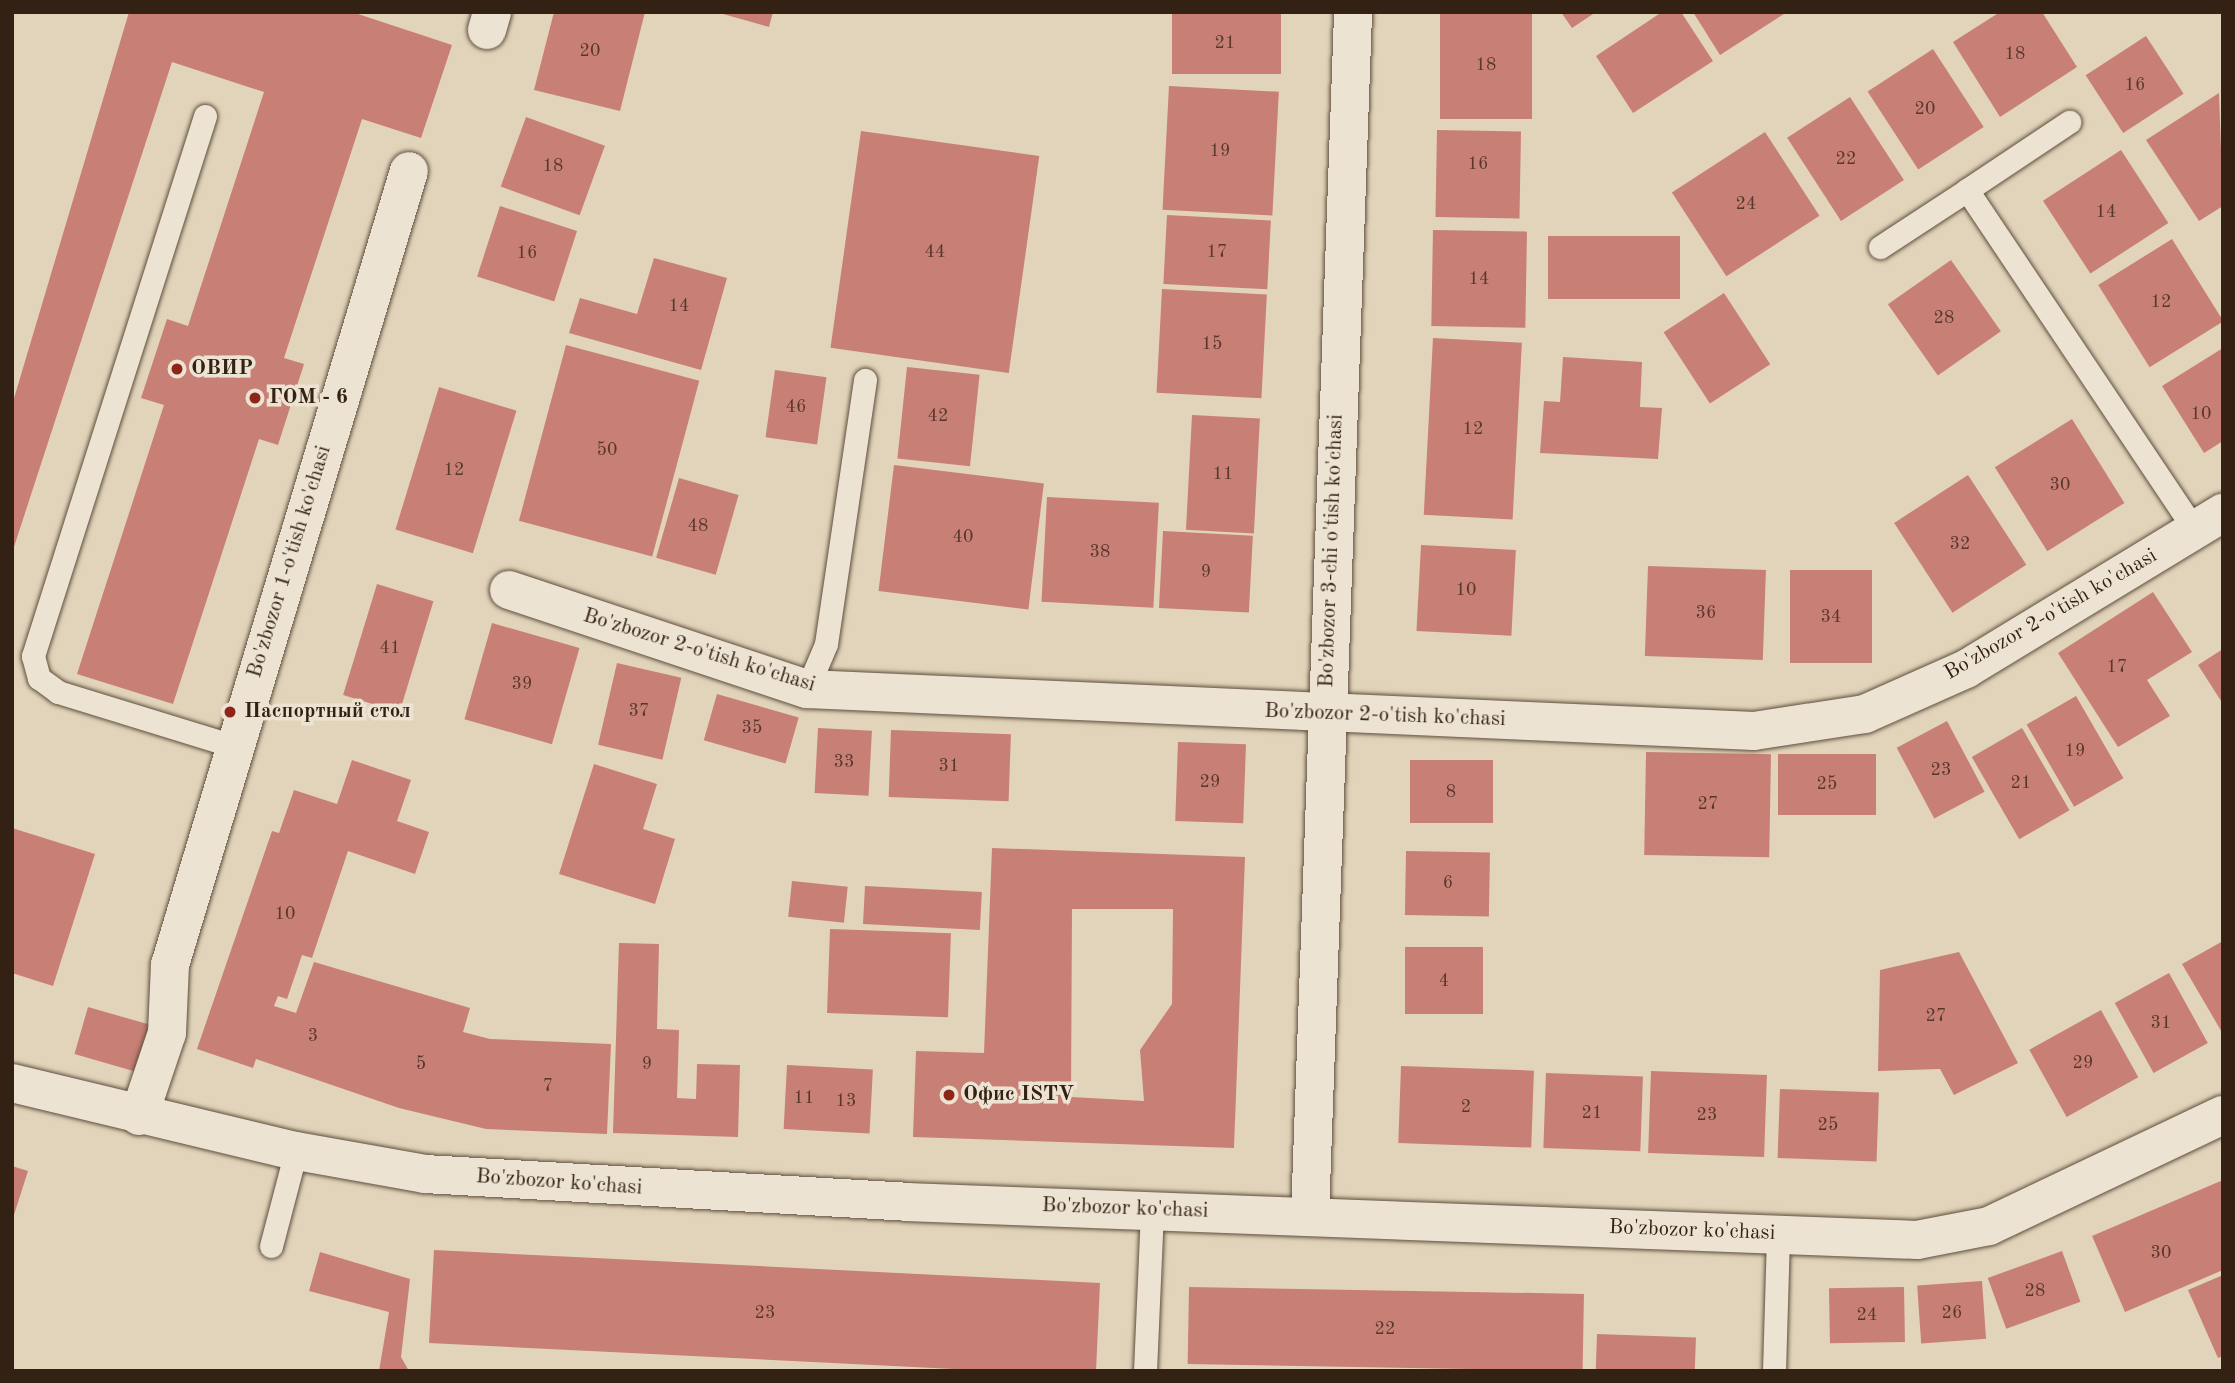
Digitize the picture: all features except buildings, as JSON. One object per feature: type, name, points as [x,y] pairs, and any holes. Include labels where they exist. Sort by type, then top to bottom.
[{"type":"street","name":"Bo'zbozor 3-chi o'tish ko'chasi","points":[[1310,1216],[1325,715],[1353,12]]},
{"type":"street","name":"Bo'zbozor 1-o'tish ko'chasi","points":[[139,1116],[167,1033],[170,965],[408,171]]},
{"type":"street","name":"Bo'zbozor 2-o'tish ko'chasi","points":[[509,590],[807,689],[1325,715],[1754,731],[1865,714],[1966,669],[2209,521]]},
{"type":"street","name":"Bo'zbozor ko'chasi","points":[[12,1083],[139,1116],[296,1151],[425,1174],[598,1187],[1917,1240],[1965,1232],[2223,1115]]},
{"type":"lane","points":[[205,116],[33,656],[39,678],[58,692],[234,746]]},
{"type":"lane","points":[[1880,247],[2069,122]]},
{"type":"lane","points":[[1967,190],[2209,521]]},
{"type":"lane","points":[[807,689],[826,644],[865,380]]},
{"type":"lane","points":[[271,1246],[296,1151]]},
{"type":"lane","points":[[1144,1371],[1152,1210]]},
{"type":"lane","points":[[1774,1371],[1778,1235]]},
{"type":"place","name":"ОВИР","points":[[177,369]]},
{"type":"place","name":"ГОМ - 6","points":[[255,398]]},
{"type":"place","name":"Паспортный стол","points":[[230,712]]},
{"type":"place","name":"Офис ISTV","points":[[949,1095]]}]
